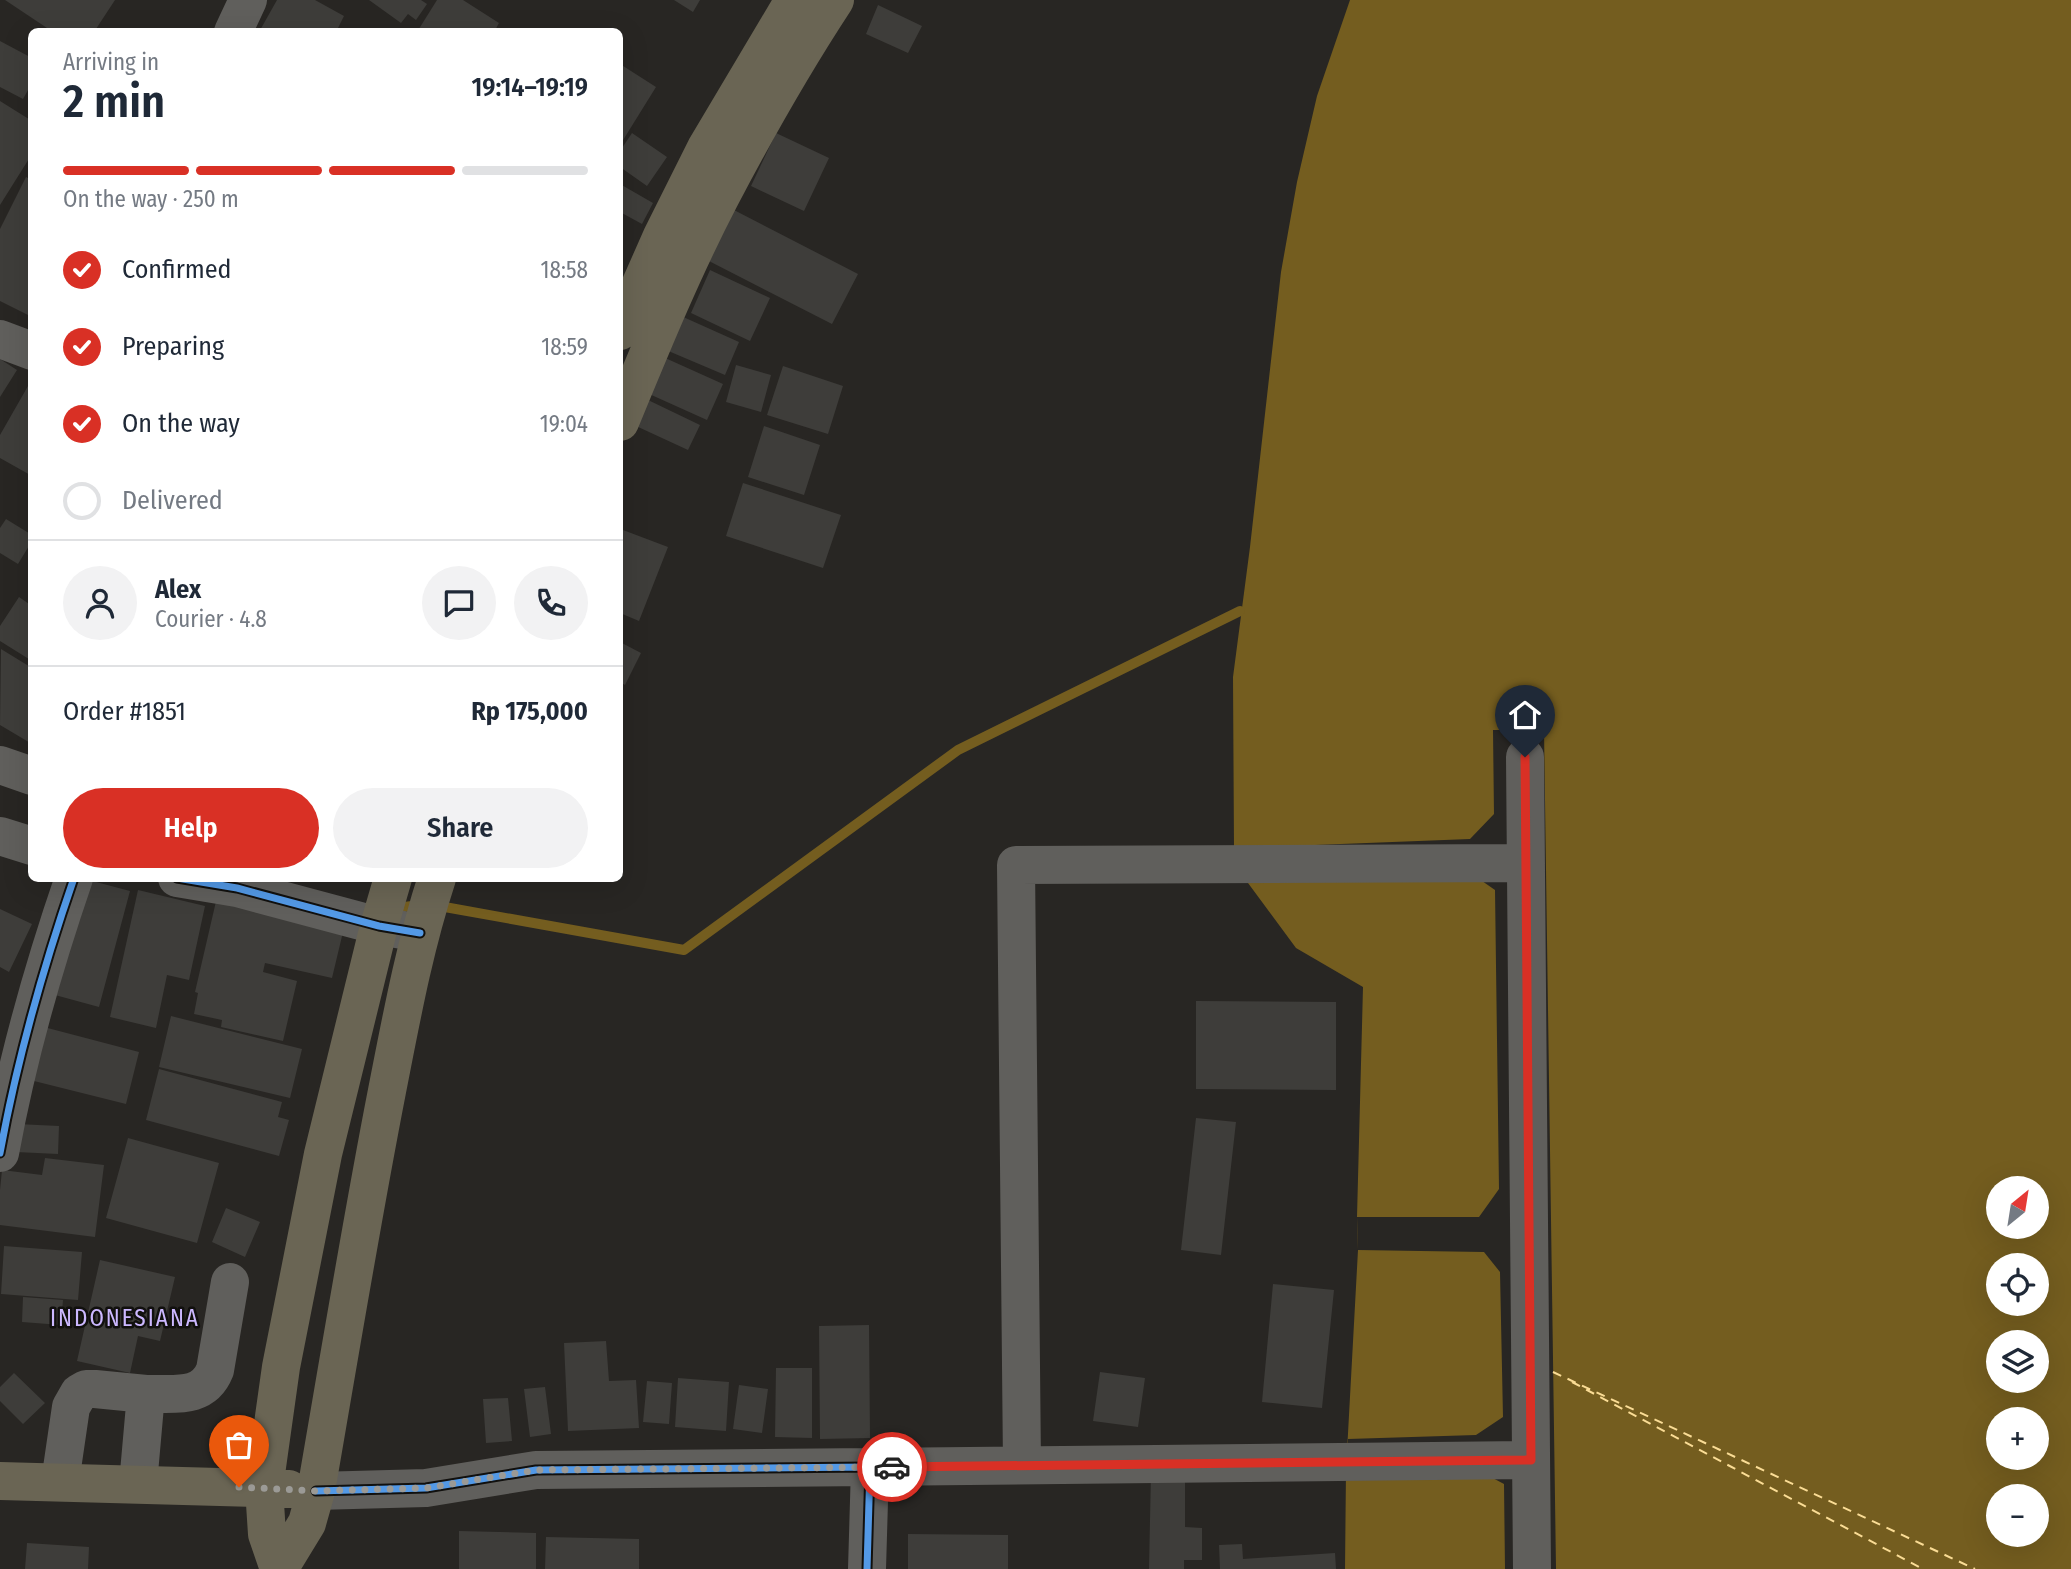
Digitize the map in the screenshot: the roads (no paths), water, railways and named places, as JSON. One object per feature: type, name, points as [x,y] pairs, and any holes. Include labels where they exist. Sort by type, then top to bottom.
[{"type":"highway","points":[[623,324],[662,236],[706,148],[794,0]]},
{"type":"highway","points":[[623,415],[719,199],[807,43],[835,0]]},
{"type":"highway","points":[[279,1569],[307,1523],[316,1491],[373,1161],[421,926],[436,882]]},
{"type":"highway","points":[[279,1569],[267,1534],[264,1488],[281,1367],[324,1154],[385,905]]},
{"type":"highway","points":[[324,1154],[373,1161]]},
{"type":"highway","points":[[0,1481],[316,1491]]},
{"type":"street","points":[[235,28],[247,0]]},
{"type":"street","points":[[0,339],[28,350]]},
{"type":"street","points":[[1525,757],[1532,1569]]},
{"type":"street","points":[[0,765],[28,775]]},
{"type":"street","points":[[0,836],[28,845]]},
{"type":"street","points":[[1021,1465],[1016,865],[1526,863]]},
{"type":"street","points":[[0,1153],[9,1105],[36,999],[73,882]]},
{"type":"street","points":[[201,882],[385,905],[421,926]]},
{"type":"street","points":[[60,1482],[71,1407],[79,1393],[86,1389],[95,1389],[146,1394],[192,1393],[211,1381],[230,1282]]},
{"type":"street","points":[[138,1484],[146,1394]]},
{"type":"street","points":[[316,1491],[426,1488],[536,1470],[1531,1460]]},
{"type":"street","points":[[867,1569],[870,1467]]},
{"type":"waterway","points":[[390,905],[404,907],[428,904],[684,950],[958,750],[1240,611]]},
{"type":"district","name":"INDONESIANA","points":[[125,1318]]}]
